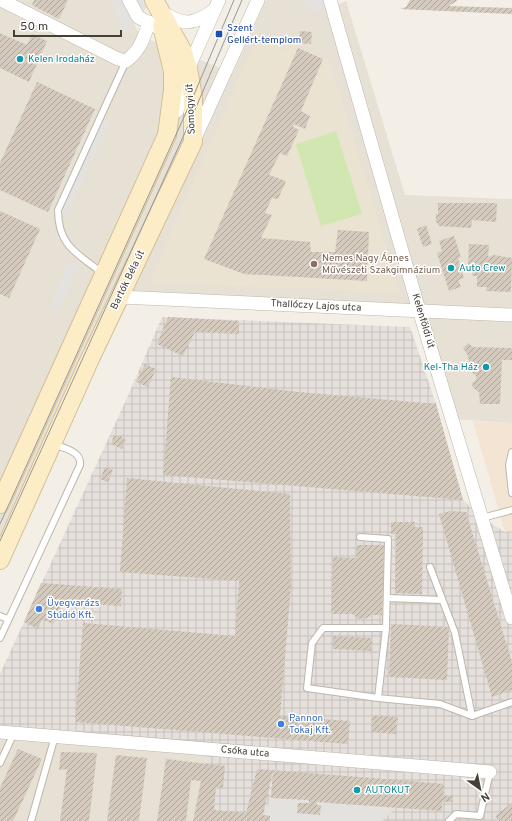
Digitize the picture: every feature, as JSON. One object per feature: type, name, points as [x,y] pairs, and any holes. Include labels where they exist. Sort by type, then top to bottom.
[{"type":"street","points":[[1,0],[118,60],[126,60],[133,56],[142,43],[156,16],[180,23],[198,20],[216,5]]},
{"type":"street","name":"Somogyi út","points":[[129,0],[138,17],[156,16]]},
{"type":"street","name":"Bartók Béla út","points":[[0,560],[52,444],[258,0]]},
{"type":"street","name":"Kelenföldi út","points":[[330,0],[419,310],[512,618]]},
{"type":"street","points":[[0,504],[167,135],[178,107],[188,68],[216,5]]},
{"type":"street","name":"Somogyi út","points":[[156,16],[183,52],[188,68],[193,97],[192,142]]},
{"type":"street","name":"Somogyi út","points":[[156,16],[173,71],[173,90],[167,135]]},
{"type":"street","name":"Thallóczy Lajos utca","points":[[120,297],[512,315]]},
{"type":"street","name":"Csóka utca","points":[[0,732],[490,772]]},
{"type":"lane","points":[[103,274],[69,248],[58,224],[58,210],[126,60]]},
{"type":"lane","points":[[0,638],[81,462],[77,454],[52,444]]},
{"type":"lane","points":[[512,452],[509,465],[512,493]]},
{"type":"lane","points":[[482,518],[512,510]]},
{"type":"lane","points":[[360,537],[388,539],[386,628],[378,698]]},
{"type":"lane","points":[[430,567],[455,632],[472,716]]},
{"type":"lane","points":[[387,598],[442,600]]},
{"type":"lane","points":[[0,616],[8,619]]},
{"type":"lane","points":[[386,628],[323,628],[312,642],[307,688],[378,698],[440,704],[472,716],[512,702]]},
{"type":"lane","points":[[0,763],[14,733]]},
{"type":"lane","points":[[31,821],[55,736]]},
{"type":"lane","points":[[449,821],[456,814],[481,818],[490,772]]},
{"type":"shaded area","points":[[0,0],[123,0],[140,36],[233,73],[266,0],[314,0],[332,7],[346,1],[405,195],[512,199],[512,423],[452,419],[419,310],[120,297],[0,560]]},
{"type":"shaded area","points":[[110,0],[145,0],[148,6],[125,33]]},
{"type":"shaded area","points":[[297,0],[330,0],[332,7],[311,14],[307,5]]},
{"type":"shaded area","points":[[259,36],[288,52],[292,44],[323,59],[329,59],[399,292],[149,283],[236,86],[235,85]]},
{"type":"shaded area","points":[[100,118],[110,122],[67,215],[58,210]]},
{"type":"shaded area","points":[[69,262],[79,266],[58,311],[49,307]]},
{"type":"shaded area","points":[[162,317],[410,327],[436,404],[463,500],[482,518],[505,532],[511,531],[512,533],[512,821],[193,821],[208,749],[0,731],[0,674],[126,400]]},
{"type":"shaded area","points":[[473,421],[512,423],[512,533],[511,531],[505,532]]},
{"type":"shaded area","points":[[0,732],[208,749],[193,821],[0,821]]},
{"type":"shaded area","points":[[271,798],[309,800],[309,803],[299,803],[298,813],[320,815],[321,805],[317,805],[317,802],[396,808],[382,821],[270,821],[270,816],[263,815]]},
{"type":"green space","points":[[336,131],[362,214],[321,226],[296,144]]},
{"type":"building","points":[[34,0],[68,0],[59,19],[32,5]]},
{"type":"building","points":[[410,0],[458,0],[449,6],[512,8],[512,14],[400,9],[406,7]]},
{"type":"building","points":[[300,31],[312,32],[311,44],[299,43]]},
{"type":"building","name":"Kelen Irodaház","points":[[0,33],[27,45],[32,34],[47,41],[29,82],[0,68]]},
{"type":"building","points":[[298,48],[323,59],[301,111],[310,116],[305,129],[294,124],[293,127],[299,130],[287,156],[280,153],[269,175],[286,181],[278,199],[272,198],[265,213],[272,215],[261,238],[310,242],[311,252],[335,252],[338,230],[369,232],[367,281],[244,274],[204,259]]},
{"type":"building","points":[[37,82],[95,109],[48,212],[0,190],[0,163]]},
{"type":"building","points":[[438,203],[497,203],[496,222],[472,220],[471,228],[438,226],[438,223],[436,223],[436,214],[438,214]]},
{"type":"building","points":[[0,211],[40,229],[9,298],[0,294]]},
{"type":"building","points":[[426,225],[432,244],[423,247],[417,229]]},
{"type":"building","name":"Auto Crew","points":[[454,236],[461,257],[458,258],[464,278],[458,280],[461,287],[449,291],[437,253],[442,251],[439,241]]},
{"type":"building","points":[[469,244],[489,245],[488,257],[494,255],[512,258],[511,292],[486,291],[487,287],[477,287],[477,276],[472,276],[473,269],[477,270],[477,266],[468,266]]},
{"type":"building","points":[[168,317],[239,321],[239,334],[195,332],[183,356],[157,344]]},
{"type":"building","name":"Kel-Tha Ház","points":[[468,343],[473,347],[512,348],[512,360],[502,360],[500,404],[480,404],[479,392],[473,388],[472,383],[476,380],[476,375],[473,374],[467,354],[463,348]]},
{"type":"building","points":[[145,364],[156,369],[148,387],[136,382]]},
{"type":"building","points":[[171,377],[299,392],[436,404],[463,500],[163,475]]},
{"type":"building","points":[[114,435],[118,437],[121,435],[122,438],[126,440],[122,449],[111,444]]},
{"type":"building","points":[[105,467],[113,470],[108,482],[100,479]]},
{"type":"building","points":[[127,478],[290,494],[291,586],[280,716],[350,721],[348,744],[75,722],[83,623],[235,636],[239,581],[120,572]]},
{"type":"building","points":[[450,511],[466,512],[512,662],[512,690],[492,697],[439,514]]},
{"type":"building","points":[[391,522],[415,522],[415,527],[423,527],[422,594],[395,593],[396,534],[391,534]]},
{"type":"building","points":[[357,545],[384,545],[382,615],[372,615],[367,618],[358,619],[353,614],[331,614],[333,557],[356,558]]},
{"type":"building","points":[[41,583],[122,589],[121,606],[64,602],[53,624],[42,619],[38,629],[24,622]]},
{"type":"building","points":[[391,624],[449,627],[447,680],[389,677]]},
{"type":"building","points":[[333,636],[372,638],[371,651],[333,649]]},
{"type":"building","points":[[372,715],[398,717],[396,734],[371,732]]},
{"type":"building","points":[[18,749],[42,759],[13,821],[0,821],[0,788]]},
{"type":"building","points":[[61,752],[97,753],[89,821],[60,821],[67,769],[59,770]]},
{"type":"building","points":[[116,755],[147,758],[139,821],[107,821]]},
{"type":"building","points":[[166,759],[225,766],[223,788],[216,787],[214,810],[246,813],[257,769],[273,770],[263,815],[270,816],[269,821],[193,821],[201,781],[191,780],[186,821],[157,821]]},
{"type":"building","name":"AUTOKUT","points":[[273,770],[444,784],[443,796],[453,796],[453,802],[442,802],[442,811],[317,802],[317,805],[321,805],[320,815],[297,813],[298,803],[309,803],[309,800],[271,798]]},
{"type":"building","points":[[512,803],[512,821],[499,821],[495,816]]},
{"type":"tram line","points":[[0,524],[193,97],[234,0]]},
{"type":"tram line","points":[[0,541],[188,126],[242,0]]},
{"type":"place","name":"Szent Gellért-templom","points":[[219,34]]},
{"type":"place","name":"Kelen Irodaház","points":[[20,59]]},
{"type":"place","name":"Nemes Nagy Ágnes Művészeti Szakgimnázium","points":[[314,264]]},
{"type":"place","name":"Auto Crew","points":[[451,268]]},
{"type":"place","name":"Kel-Tha Ház","points":[[486,367]]},
{"type":"place","name":"Üvegvarázs Stúdió Kft.","points":[[39,609]]},
{"type":"place","name":"Pannon Tokaj Kft.","points":[[281,724]]},
{"type":"place","name":"AUTOKUT","points":[[357,790]]}]
